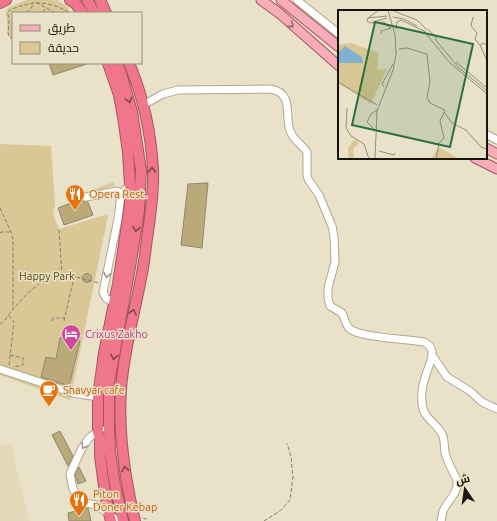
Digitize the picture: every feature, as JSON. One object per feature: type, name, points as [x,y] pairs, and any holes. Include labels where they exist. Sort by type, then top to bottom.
[{"type":"highway","points":[[0,3],[6,0]]},
{"type":"highway","points":[[70,0],[75,3],[82,12]]},
{"type":"highway","points":[[87,0],[94,12]]},
{"type":"highway","points":[[100,0],[106,12]]},
{"type":"highway","points":[[106,12],[107,0]]},
{"type":"highway","points":[[108,64],[119,95],[123,117],[133,151],[141,170],[139,211],[109,383],[110,452],[115,486],[123,521]]},
{"type":"highway","points":[[110,517],[102,469],[100,436],[98,432],[98,398],[104,353],[118,284],[128,220],[133,151],[132,112],[117,64]]},
{"type":"highway","points":[[129,64],[143,105],[149,136],[153,170],[152,207],[143,268],[123,367],[121,390],[120,422],[122,449],[127,482],[136,521]]},
{"type":"main road","points":[[261,0],[279,13],[338,65]]},
{"type":"main road","points":[[281,0],[336,45],[325,54]]},
{"type":"main road","points":[[487,149],[497,154]]},
{"type":"main road","points":[[477,159],[497,169]]},
{"type":"street","points":[[298,0],[338,33]]},
{"type":"street","points":[[143,105],[163,94],[178,90],[270,89],[279,92],[284,98],[287,107],[289,130],[292,136],[306,152],[308,179],[319,195],[332,226],[335,262],[328,288],[330,306],[342,312],[347,326],[353,331],[381,337],[424,342],[432,349],[432,355],[423,388],[421,400],[422,407],[425,414],[440,430],[444,439],[445,453],[458,485],[456,491],[444,509],[442,521]]},
{"type":"street","points":[[487,135],[497,140]]},
{"type":"street","points":[[114,303],[106,298],[104,292],[105,284],[118,219],[121,194],[130,185]]},
{"type":"street","points":[[86,197],[117,191],[121,194]]},
{"type":"street","points":[[432,355],[447,377],[470,391],[482,402],[497,409]]},
{"type":"street","points":[[0,369],[74,393],[98,398]]},
{"type":"street","points":[[109,417],[104,426],[85,443],[70,474],[73,489],[82,502],[96,505],[110,517],[118,521]]},
{"type":"path","points":[[35,2],[52,12]]},
{"type":"path","points":[[28,12],[35,2]]},
{"type":"path","points":[[12,39],[8,33],[8,13],[10,10],[26,3],[45,2],[54,4],[68,12]]},
{"type":"path","points":[[43,12],[45,7]]},
{"type":"path","points":[[0,208],[13,239],[13,309]]},
{"type":"path","points":[[59,230],[62,276]]},
{"type":"path","points":[[0,233],[11,232]]},
{"type":"path","points":[[0,324],[4,322],[13,309],[28,294],[47,279],[58,275],[74,276],[105,284]]},
{"type":"path","points":[[64,321],[74,276]]},
{"type":"path","points":[[9,316],[14,322],[8,368],[23,365],[23,358],[10,355]]},
{"type":"path","points":[[52,321],[54,318],[64,318]]},
{"type":"path","points":[[264,521],[280,511],[290,500],[293,477],[291,457],[287,443]]},
{"type":"shaded area","points":[[0,445],[11,445],[29,521],[0,521]]},
{"type":"green space","points":[[27,0],[57,0],[69,8],[69,12],[12,12],[12,41],[8,35],[6,12],[8,8]]},
{"type":"green space","name":"Happy Park","points":[[0,144],[51,146],[55,203],[53,214],[59,229],[105,215],[108,216],[70,400],[0,375]]},
{"type":"green space","points":[[114,182],[115,185],[79,198],[78,195]]},
{"type":"building","points":[[49,64],[87,64],[53,75]]},
{"type":"building","points":[[208,183],[202,248],[181,245],[188,184]]},
{"type":"building","name":"Opera Rest.","points":[[81,199],[84,202],[88,202],[93,215],[64,225],[58,208]]},
{"type":"building","points":[[87,273],[92,278],[87,283],[82,278]]},
{"type":"building","points":[[60,338],[80,341],[69,386],[41,377],[46,357],[56,359]]},
{"type":"building","points":[[60,431],[73,456],[68,466],[52,435]]},
{"type":"building","points":[[79,467],[86,481],[78,484],[75,475]]},
{"type":"building","name":"Piton Döner Kebap","points":[[88,508],[91,521],[69,521],[68,513]]},
{"type":"place","name":"Opera Rest.","points":[[75,211]]},
{"type":"place","name":"Crixus Zakho","points":[[71,351]]},
{"type":"place","name":"Shavyar cafe","points":[[49,407]]},
{"type":"place","name":"Piton Döner Kebap","points":[[79,517]]}]
